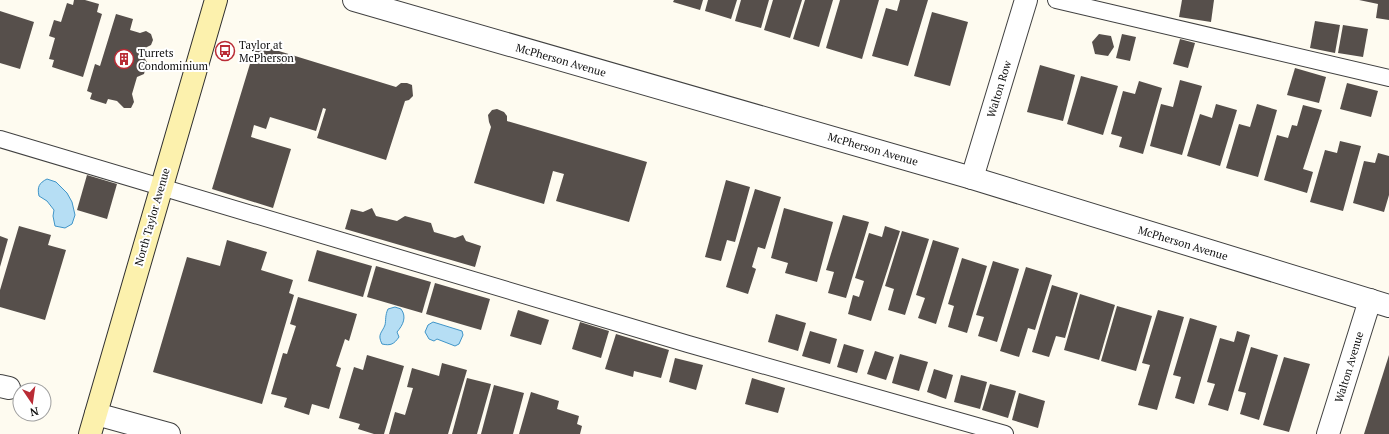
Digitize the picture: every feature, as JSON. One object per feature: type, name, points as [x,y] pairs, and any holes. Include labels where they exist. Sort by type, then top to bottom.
[{"type":"street","name":"North Taylor Avenue","points":[[93,424],[216,0]]},
{"type":"street","name":"McPherson Avenue","points":[[354,0],[972,178],[1379,303]]},
{"type":"street","name":"Walton Row","points":[[972,178],[1026,0]]},
{"type":"street","name":"Walton Avenue","points":[[1328,434],[1379,303]]},
{"type":"street","points":[[93,424],[169,434]]},
{"type":"lane","points":[[1056,0],[1389,78]]},
{"type":"lane","points":[[0,139],[688,344],[1005,434]]},
{"type":"water","points":[[47,179],[56,182],[67,193],[72,202],[75,215],[72,224],[65,228],[55,226],[53,216],[54,210],[47,201],[39,196],[39,186]]},
{"type":"water","points":[[395,307],[401,309],[404,315],[401,327],[397,332],[399,337],[392,344],[382,344],[380,334],[385,325],[387,311],[388,309]]},
{"type":"water","points":[[433,322],[462,331],[463,335],[459,344],[455,346],[437,339],[434,341],[429,339],[425,332],[428,325]]},
{"type":"building","points":[[74,0],[85,0],[99,4],[97,12],[102,14],[83,77],[52,67],[54,60],[49,59],[55,38],[49,36],[54,20],[61,22],[67,3],[73,5]]},
{"type":"building","points":[[674,0],[703,0],[700,10],[673,2]]},
{"type":"building","points":[[708,0],[737,0],[731,19],[705,11]]},
{"type":"building","points":[[741,0],[769,0],[761,28],[735,21]]},
{"type":"building","points":[[773,0],[802,0],[790,38],[764,30]]},
{"type":"building","points":[[805,0],[833,0],[819,47],[793,39]]},
{"type":"building","points":[[840,0],[879,0],[862,59],[826,48]]},
{"type":"building","points":[[900,0],[928,0],[908,66],[872,56],[886,8],[897,11]]},
{"type":"building","points":[[1182,0],[1214,0],[1211,22],[1179,17]]},
{"type":"building","points":[[1359,0],[1389,0],[1389,20],[1376,18],[1378,4]]},
{"type":"building","points":[[0,11],[34,22],[20,69],[0,63]]},
{"type":"building","points":[[932,12],[968,22],[950,86],[914,76]]},
{"type":"building","name":"Turrets Condominium","points":[[116,14],[133,19],[130,30],[140,33],[146,31],[151,34],[153,40],[151,45],[145,48],[143,56],[147,62],[144,74],[137,77],[132,94],[134,102],[131,108],[124,108],[117,101],[108,99],[106,104],[90,99],[92,93],[87,91],[95,64],[100,66]]},
{"type":"building","points":[[1315,21],[1340,25],[1335,53],[1310,48]]},
{"type":"building","points":[[1343,25],[1368,29],[1363,57],[1338,53]]},
{"type":"building","points":[[1099,34],[1111,36],[1114,47],[1108,56],[1095,54],[1092,42]]},
{"type":"building","points":[[1122,34],[1136,37],[1130,61],[1116,58]]},
{"type":"building","points":[[1180,39],[1195,43],[1188,68],[1173,64]]},
{"type":"building","points":[[256,44],[396,87],[401,83],[412,85],[413,96],[409,100],[405,101],[386,160],[317,138],[326,109],[323,108],[316,131],[270,117],[266,129],[254,125],[251,137],[291,149],[273,208],[212,189]]},
{"type":"building","points":[[1040,65],[1075,75],[1063,121],[1027,112]]},
{"type":"building","points":[[1295,68],[1326,77],[1319,103],[1287,95]]},
{"type":"building","points":[[1081,76],[1118,86],[1103,135],[1067,124]]},
{"type":"building","points":[[1180,80],[1202,86],[1182,155],[1150,146],[1161,104],[1173,107]]},
{"type":"building","points":[[1139,81],[1162,88],[1143,154],[1119,147],[1122,137],[1111,134],[1123,91],[1135,94]]},
{"type":"building","points":[[1347,83],[1378,91],[1371,117],[1340,109]]},
{"type":"building","points":[[1216,104],[1237,110],[1220,166],[1187,156],[1200,114],[1212,118]]},
{"type":"building","points":[[1257,104],[1277,110],[1258,177],[1226,168],[1239,124],[1250,127]]},
{"type":"building","points":[[1303,105],[1322,110],[1303,169],[1313,172],[1307,193],[1264,180],[1277,135],[1288,138],[1292,125],[1297,126]]},
{"type":"building","points":[[497,109],[504,112],[507,116],[507,121],[647,162],[629,222],[556,201],[564,174],[553,171],[544,204],[474,183],[491,127],[488,115],[492,110]]},
{"type":"building","points":[[1340,141],[1361,146],[1343,211],[1310,202],[1325,150],[1337,153]]},
{"type":"building","points":[[1378,153],[1389,156],[1389,195],[1384,212],[1353,203],[1364,161],[1375,163]]},
{"type":"building","points":[[87,175],[117,184],[107,219],[77,210]]},
{"type":"building","points":[[726,180],[750,187],[735,242],[727,240],[721,261],[705,257]]},
{"type":"building","points":[[755,189],[781,197],[765,249],[758,247],[752,267],[756,269],[748,294],[726,287]]},
{"type":"building","points":[[372,208],[376,216],[397,221],[405,216],[431,223],[434,232],[455,238],[463,235],[466,241],[481,246],[475,267],[345,229],[351,209],[363,212]]},
{"type":"building","points":[[784,208],[833,222],[817,282],[785,273],[788,263],[771,258]]},
{"type":"building","points":[[843,215],[869,222],[846,298],[828,293],[834,272],[826,270]]},
{"type":"building","points":[[19,226],[51,235],[48,245],[66,250],[45,320],[0,307],[0,290]]},
{"type":"building","points":[[885,226],[900,231],[871,321],[848,314],[853,295],[859,297],[864,281],[855,278],[869,233],[882,237]]},
{"type":"building","points":[[902,231],[929,239],[905,315],[888,310],[894,289],[885,286]]},
{"type":"building","points":[[0,236],[8,239],[0,267]]},
{"type":"building","points":[[227,240],[267,252],[261,270],[293,280],[289,293],[294,295],[262,404],[153,372],[187,257],[220,266]]},
{"type":"building","points":[[933,240],[959,248],[936,324],[918,318],[925,298],[916,295]]},
{"type":"building","points":[[317,250],[372,266],[363,297],[308,281]]},
{"type":"building","points":[[962,258],[987,266],[967,333],[948,327],[954,306],[948,304]]},
{"type":"building","points":[[993,261],[1019,269],[997,342],[978,336],[984,317],[976,315]]},
{"type":"building","points":[[376,266],[431,282],[422,313],[367,297]]},
{"type":"building","points":[[1026,267],[1052,275],[1035,330],[1028,328],[1019,357],[1000,351]]},
{"type":"building","points":[[435,283],[490,299],[481,330],[426,314]]},
{"type":"building","points":[[1052,285],[1078,293],[1065,338],[1056,336],[1049,357],[1032,352]]},
{"type":"building","points":[[1080,294],[1115,305],[1099,360],[1064,350]]},
{"type":"building","points":[[298,297],[357,314],[349,341],[345,339],[336,366],[341,368],[329,409],[312,404],[309,415],[284,407],[287,398],[271,394],[283,353],[287,354],[296,326],[290,324]]},
{"type":"building","points":[[1117,306],[1152,316],[1136,371],[1101,361]]},
{"type":"building","points":[[518,310],[549,320],[541,345],[510,336]]},
{"type":"building","points":[[1158,310],[1184,317],[1157,410],[1138,405],[1150,365],[1142,363]]},
{"type":"building","points":[[776,314],[806,323],[798,351],[768,342]]},
{"type":"building","points":[[1190,318],[1217,326],[1194,404],[1175,398],[1181,377],[1173,375]]},
{"type":"building","points":[[580,322],[609,331],[601,358],[572,349]]},
{"type":"building","points":[[810,331],[837,339],[830,364],[802,356]]},
{"type":"building","points":[[1237,331],[1250,335],[1228,411],[1208,405],[1215,384],[1207,382],[1220,338],[1234,342]]},
{"type":"building","points":[[616,334],[669,350],[661,378],[634,371],[633,377],[605,369]]},
{"type":"building","points":[[844,344],[864,350],[857,373],[837,367]]},
{"type":"building","points":[[1251,347],[1278,355],[1259,420],[1240,414],[1246,393],[1238,391]]},
{"type":"building","points":[[875,351],[894,357],[886,380],[867,374]]},
{"type":"building","points":[[900,354],[928,362],[919,391],[892,383]]},
{"type":"building","points":[[367,355],[404,366],[384,434],[374,434],[358,429],[360,424],[339,418],[354,367],[363,370]]},
{"type":"building","points":[[1389,355],[1389,434],[1364,434]]},
{"type":"building","points":[[1284,357],[1310,364],[1289,432],[1263,425]]},
{"type":"building","points":[[675,358],[703,365],[696,390],[669,382]]},
{"type":"building","points":[[442,363],[467,370],[448,434],[389,434],[395,412],[405,415],[413,388],[407,387],[412,368],[439,376]]},
{"type":"building","points":[[934,369],[953,375],[946,399],[927,392]]},
{"type":"building","points":[[961,375],[987,382],[980,409],[954,402]]},
{"type":"building","points":[[467,378],[491,384],[477,434],[452,434]]},
{"type":"building","points":[[752,378],[785,388],[778,413],[745,404]]},
{"type":"building","points":[[990,384],[1016,391],[1008,418],[982,410]]},
{"type":"building","points":[[494,385],[524,393],[513,434],[481,434]]},
{"type":"building","points":[[531,392],[559,401],[557,409],[579,416],[577,424],[582,426],[580,434],[519,434]]},
{"type":"building","points":[[1019,393],[1045,401],[1038,428],[1012,420]]},
{"type":"place","name":"Taylor at McPherson","points":[[225,51]]},
{"type":"place","name":"Turrets Condominium","points":[[124,59]]}]
